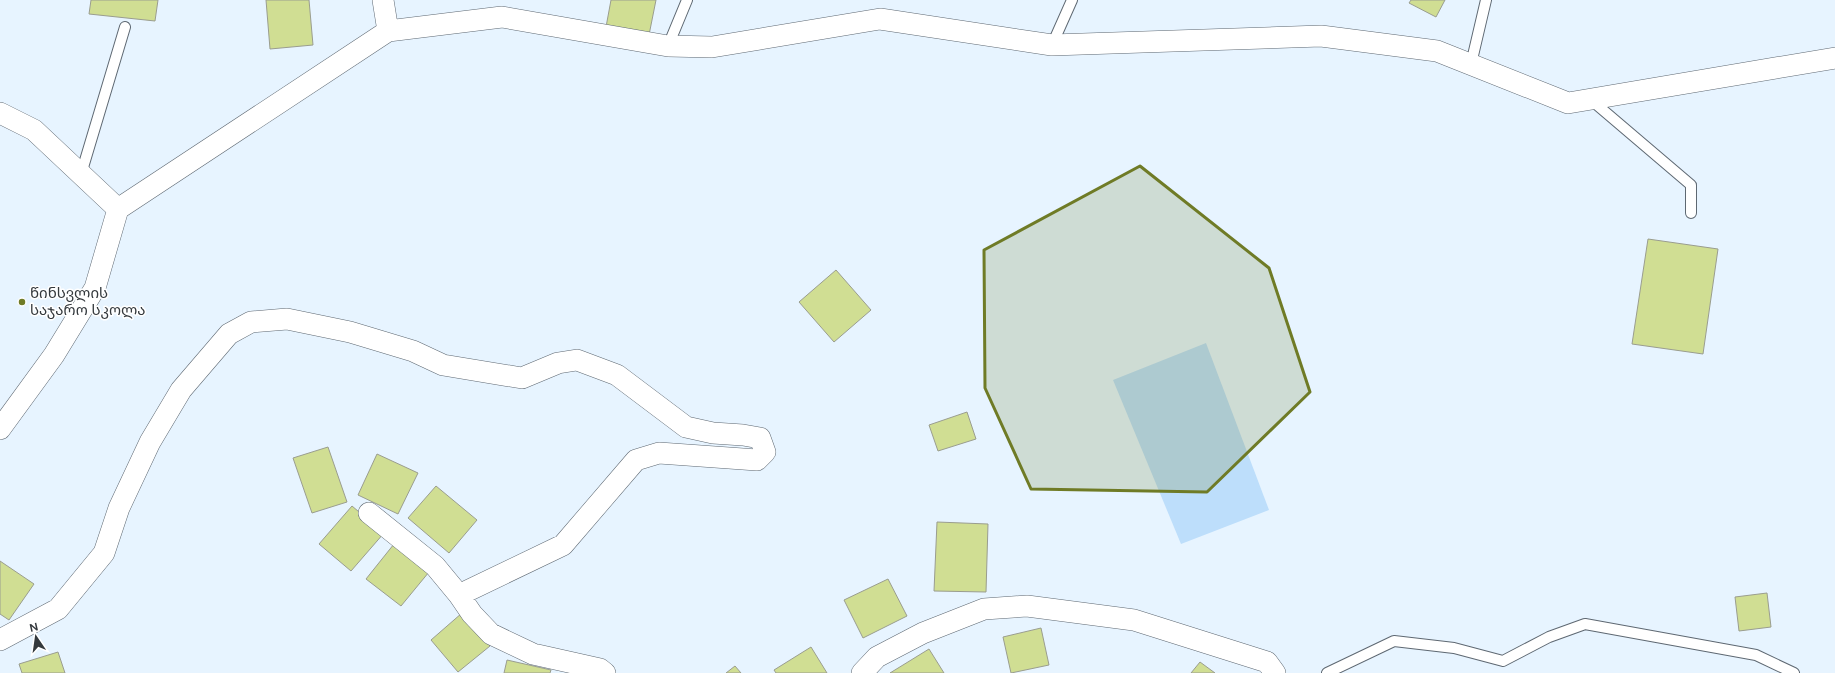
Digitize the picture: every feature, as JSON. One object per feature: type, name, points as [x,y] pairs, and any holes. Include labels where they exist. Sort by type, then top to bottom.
[{"type":"street","points":[[383,0],[388,31]]},
{"type":"street","points":[[0,429],[54,356],[95,288],[118,209],[388,31],[502,17],[668,46],[712,47],[880,19],[1052,45],[1321,36],[1437,51],[1568,103],[1835,58]]},
{"type":"street","points":[[0,113],[34,130],[118,209]]},
{"type":"street","points":[[0,640],[58,609],[104,553],[119,508],[150,442],[181,390],[229,334],[251,322],[287,318],[350,332],[413,351],[443,365],[495,375],[522,378],[558,363],[577,360],[618,375],[686,428],[713,433],[760,438],[765,452],[758,460],[659,453],[636,460],[563,545],[459,595]]},
{"type":"street","points":[[369,513],[435,566],[459,595],[472,614],[491,634],[533,654],[600,669],[605,673]]},
{"type":"street","points":[[862,673],[877,657],[923,633],[984,609],[1027,606],[1134,620],[1267,662],[1275,673]]},
{"type":"lane","points":[[668,46],[687,0]]},
{"type":"lane","points":[[1052,45],[1072,0]]},
{"type":"lane","points":[[1471,64],[1486,0]]},
{"type":"lane","points":[[81,174],[125,27]]},
{"type":"lane","points":[[1590,99],[1691,185],[1691,213]]},
{"type":"lane","points":[[1327,673],[1394,641],[1454,648],[1503,661],[1549,637],[1585,624],[1756,655],[1794,673]]},
{"type":"highlighted area","points":[[1140,166],[1269,268],[1310,392],[1207,492],[1031,489],[985,388],[984,250]]},
{"type":"shaded area","points":[[1206,343],[1269,510],[1181,544],[1113,380]]},
{"type":"building","points":[[91,0],[158,0],[155,21],[89,14]]},
{"type":"building","points":[[266,0],[309,0],[313,45],[270,49]]},
{"type":"building","points":[[611,0],[656,0],[649,35],[606,27]]},
{"type":"building","points":[[1411,0],[1445,0],[1436,17],[1409,3]]},
{"type":"building","points":[[1648,239],[1718,249],[1703,354],[1632,344]]},
{"type":"building","points":[[836,270],[871,310],[834,342],[799,302]]},
{"type":"building","points":[[967,412],[976,439],[938,451],[929,425]]},
{"type":"building","points":[[328,447],[347,502],[312,513],[293,458]]},
{"type":"building","points":[[377,454],[418,473],[398,514],[358,495]]},
{"type":"building","points":[[436,486],[477,520],[449,553],[408,518]]},
{"type":"building","points":[[352,506],[384,533],[351,571],[319,544]]},
{"type":"building","points":[[937,522],[988,524],[986,592],[934,591]]},
{"type":"building","points":[[394,544],[429,572],[401,606],[366,579]]},
{"type":"building","points":[[0,561],[34,584],[9,620],[0,614]]},
{"type":"building","points":[[888,579],[907,616],[863,638],[844,600]]},
{"type":"building","points":[[1767,593],[1771,627],[1739,631],[1735,597]]},
{"type":"building","points":[[462,613],[490,646],[458,672],[431,640]]},
{"type":"building","points":[[1041,628],[1049,665],[1011,673],[1003,637]]},
{"type":"building","points":[[811,647],[827,673],[776,673],[774,670]]},
{"type":"building","points":[[929,649],[944,673],[890,673]]},
{"type":"building","points":[[58,652],[65,673],[22,673],[19,664]]},
{"type":"building","points":[[507,660],[551,670],[550,673],[504,673]]},
{"type":"building","points":[[1200,662],[1215,673],[1191,673]]},
{"type":"building","points":[[735,666],[741,673],[726,673]]},
{"type":"place","name":"წინსვლის საჯარო სკოლა","points":[[22,302]]}]
